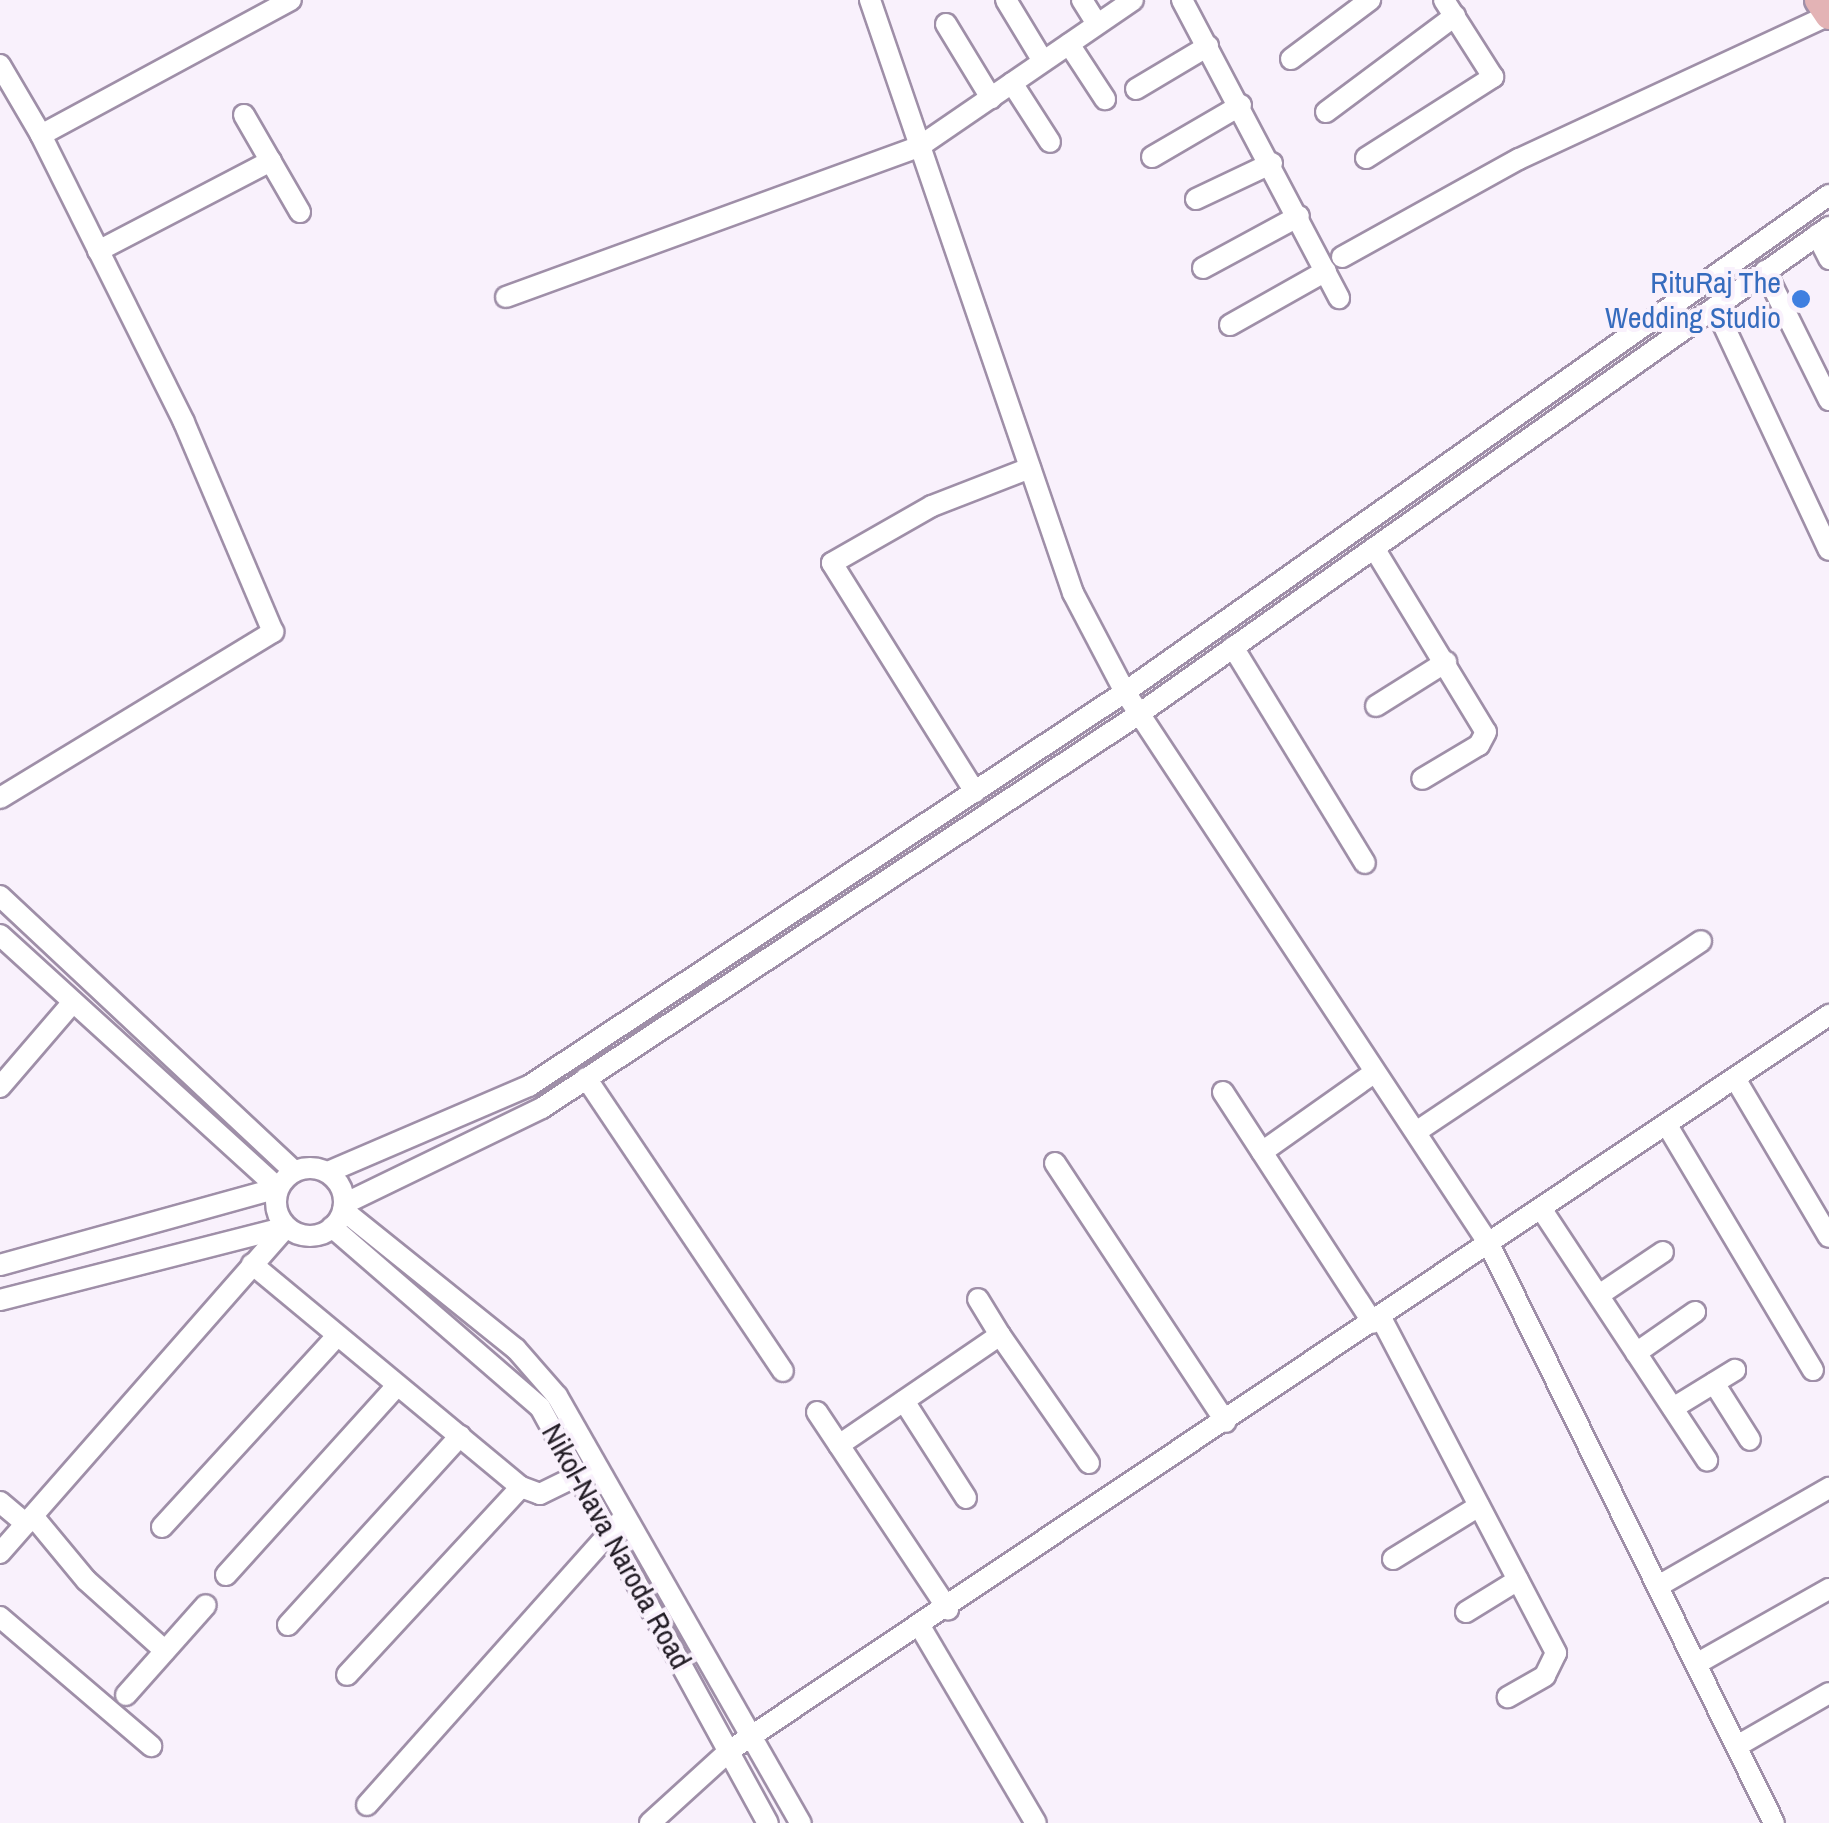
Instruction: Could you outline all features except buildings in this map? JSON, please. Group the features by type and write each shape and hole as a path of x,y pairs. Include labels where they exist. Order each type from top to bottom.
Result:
{"main road":[{"path":"1819,0 1829,15"}],"street":[{"path":"41,135 291,0"},
{"path":"870,0 1073,593 1139,714 1489,1244 1774,1823"},
{"path":"1006,0 1044,61"},
{"path":"1082,0 1098,24"},
{"path":"506,297 920,146 1133,0"},
{"path":"1182,0 1299,216 1334,264 1339,298"},
{"path":"1292,58 1370,0"},
{"path":"1326,112 1450,8 1493,77 1366,158"},
{"path":"1230,324 1520,159 1829,15"},
{"path":"946,24 991,98"},
{"path":"1069,44 1105,100"},
{"path":"1136,89 1208,46"},
{"path":"0,65 41,135 98,250 273,632 0,798"},
{"path":"1012,83 1050,142"},
{"path":"1152,157 1241,105"},
{"path":"244,114 300,212"},
{"path":"98,250 271,162"},
{"path":"1196,199 1272,163"},
{"path":"0,896 294,1171 328,1172 529,1086 1125,692 1829,195"},
{"path":"1203,268 1299,216"},
{"path":"0,1300 286,1226 307,1236 586,1078 1139,714 1823,231 1829,258"},
{"path":"1766,271 1829,400"},
{"path":"1715,307 1829,550"},
{"path":"974,792 832,563 932,506 1030,468"},
{"path":"1374,548 1486,732 1480,745 1422,778"},
{"path":"1233,648 1365,863"},
{"path":"1376,706 1446,662"},
{"path":"0,935 278,1188 286,1226"},
{"path":"1416,1132 1701,941"},
{"path":"0,1086 73,1002"},
{"path":"650,1823 729,1751 948,1610 1489,1244 1668,1128 1829,1015"},
{"path":"1262,1152 1375,1072"},
{"path":"586,1078 783,1370"},
{"path":"1736,1080 1829,1237"},
{"path":"1222,1092 1377,1320 1556,1654 1545,1676 1508,1697"},
{"path":"1668,1128 1813,1370"},
{"path":"1055,1163 1226,1422"},
{"path":"0,1266 278,1188 294,1171"},
{"path":"328,1172 340,1214 516,1349 558,1396 628,1512 801,1823"},
{"path":"1542,1210 1707,1460"},
{"name":"Nikol-Nava Naroda Road","path":"340,1214 540,1406 581,1474 768,1823"},
{"path":"0,1553 286,1226"},
{"path":"1598,1295 1663,1252"},
{"path":"252,1264 335,1338 521,1487 540,1494 581,1474"},
{"path":"978,1299 1089,1463"},
{"path":"1636,1353 1695,1312"},
{"path":"838,1445 1000,1335"},
{"path":"162,1528 335,1338"},
{"path":"1673,1408 1735,1370"},
{"path":"1714,1383 1750,1440"},
{"path":"226,1574 396,1387"},
{"path":"904,1401 966,1498"},
{"path":"817,1412 948,1610"},
{"path":"288,1625 460,1436"},
{"path":"347,1675 521,1487"},
{"path":"1660,1585 1829,1488"},
{"path":"0,1502 29,1520 86,1580 165,1651"},
{"path":"1392,1558 1480,1506"},
{"path":"367,1805 628,1512"},
{"path":"1466,1612 1518,1580"},
{"path":"1698,1663 1829,1589"},
{"path":"126,1695 206,1606"},
{"path":"0,1617 151,1746"},
{"path":"921,1628 1036,1823"},
{"path":"1737,1746 1829,1693"}],"place":[{"name":"RituRaj The Wedding Studio","path":"1801,299"}]}
